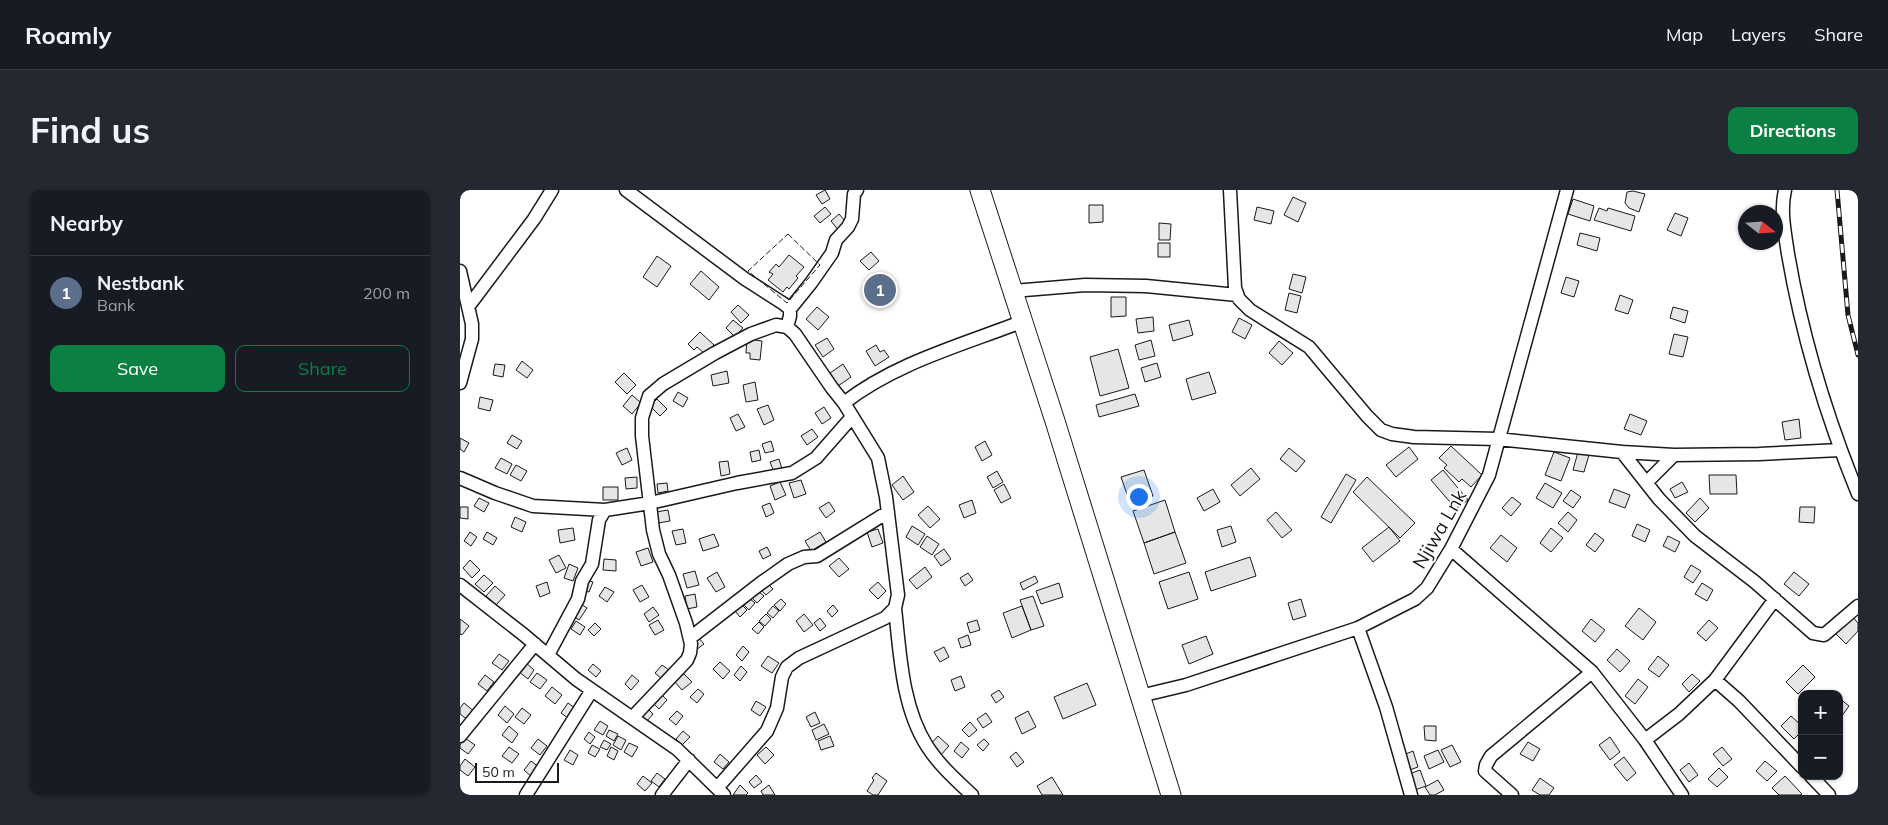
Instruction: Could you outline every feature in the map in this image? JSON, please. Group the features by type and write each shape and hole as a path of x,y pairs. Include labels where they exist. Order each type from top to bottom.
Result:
{"highway":[{"path":"980,190 1021,322 1055,421 1171,795"}],"street":[{"path":"468,307 534,220 552,190"},
{"path":"626,190 744,279 790,310"},
{"path":"787,327 790,310 832,253 836,240 848,227 852,219 854,194 857,190"},
{"path":"1230,190 1233,276 1237,295 1243,305 1309,347 1381,430 1392,434 1414,437 1498,438 1622,452 1674,455 1759,454 1840,450"},
{"name":"Njiwa Lnk","path":"1140,696 1186,684 1358,628 1415,599 1427,588 1451,549 1484,487 1567,190"},
{"path":"1785,190 1782,201 1783,223 1793,286 1814,365 1840,450 1858,494"},
{"path":"460,271 472,324 472,339 460,383"},
{"path":"1012,291 1085,285 1146,286 1237,295"},
{"path":"844,403 868,386 905,366 1021,322"},
{"path":"632,718 687,660 690,653 690,638 686,623 659,554 653,530 643,444 642,418 649,396 663,384 751,334 776,325 787,327 795,334 826,381 844,403 878,458 888,512 898,595 895,608 908,697 917,726 927,746 941,765 972,795"},
{"path":"460,478 533,506 605,510 650,503 792,474 816,458 852,418"},
{"path":"1622,452 1659,499 1695,536 1775,599 1812,633 1824,635 1858,606"},
{"path":"1647,482 1674,455"},
{"path":"548,655 578,599 580,586 592,564 599,520 605,510"},
{"path":"690,638 788,564 804,557 817,556 888,512"},
{"path":"1451,549 1592,672 1644,740 1682,795"},
{"path":"460,585 576,679 677,749 721,791 767,731 777,708 782,677 787,667 799,658 885,618 895,608"},
{"path":"1644,740 1679,714 1715,680 1775,599"},
{"path":"1358,628 1386,707 1411,795"},
{"path":"460,736 535,644"},
{"path":"1512,795 1485,771 1491,756 1592,672"},
{"path":"1715,680 1739,701 1798,762"},
{"path":"526,795 592,690"},
{"path":"662,795 689,760"},
{"path":"1815,780 1829,795"}],"building":[{"path":"825,190 830,199 822,204 816,195"},
{"path":"1633,191 1645,194 1639,212 1629,208 1625,203 1627,192"},
{"path":"1293,197 1306,203 1298,222 1284,215"},
{"path":"1573,199 1594,206 1590,221 1568,214"},
{"path":"1089,205 1103,205 1103,222 1089,223"},
{"path":"825,207 831,214 820,223 814,216"},
{"path":"1257,207 1274,211 1271,224 1254,220"},
{"path":"1599,208 1607,211 1608,208 1635,216 1631,231 1594,220"},
{"path":"1675,213 1688,218 1681,236 1667,230"},
{"path":"839,214 847,223 839,231 831,221"},
{"path":"1159,223 1171,224 1170,240 1159,240"},
{"path":"1580,233 1600,238 1597,251 1577,245"},
{"path":"1158,243 1170,243 1170,257 1158,257"},
{"path":"871,252 879,261 869,270 860,261"},
{"path":"789,255 804,267 796,276 798,278 789,289 787,287 783,292 768,280 773,274 769,272 776,264 779,267"},
{"path":"657,256 671,266 657,287 643,277"},
{"path":"701,271 719,287 709,300 690,284"},
{"path":"1293,274 1306,277 1302,293 1289,289"},
{"path":"1566,277 1579,281 1574,297 1561,293"},
{"path":"1289,293 1301,296 1297,313 1285,310"},
{"path":"1620,295 1633,300 1628,314 1615,310"},
{"path":"1111,297 1126,297 1126,316 1111,317"},
{"path":"738,305 749,315 741,323 731,312"},
{"path":"817,307 829,317 818,330 806,319"},
{"path":"1673,307 1688,311 1685,323 1670,318"},
{"path":"1153,317 1154,331 1138,333 1136,319"},
{"path":"1239,318 1252,325 1245,339 1232,332"},
{"path":"733,320 743,328 735,337 726,328"},
{"path":"1189,320 1193,335 1173,341 1169,325"},
{"path":"700,332 714,345 705,354 697,347 694,350 688,344"},
{"path":"1674,334 1688,337 1683,357 1669,354"},
{"path":"827,338 834,349 823,357 815,345"},
{"path":"747,339 762,341 760,360 750,359 750,353 746,353"},
{"path":"1151,340 1155,356 1139,360 1135,345"},
{"path":"1279,341 1293,353 1282,365 1269,353"},
{"path":"876,345 880,352 884,350 889,357 875,366 866,351"},
{"path":"1118,349 1129,388 1100,396 1090,357"},
{"path":"522,361 533,370 527,378 516,370"},
{"path":"1157,363 1161,377 1145,382 1141,368"},
{"path":"495,364 505,365 503,377 493,375"},
{"path":"843,364 851,377 838,386 830,373"},
{"path":"727,371 729,383 713,386 711,375"},
{"path":"1209,372 1216,393 1192,400 1186,379"},
{"path":"624,373 636,385 627,394 615,382"},
{"path":"755,382 758,400 746,402 743,385"},
{"path":"678,392 688,398 683,407 673,401"},
{"path":"1135,394 1139,406 1099,417 1096,405"},
{"path":"632,395 641,403 632,414 623,406"},
{"path":"480,397 493,400 490,411 478,408"},
{"path":"657,399 667,409 660,416 650,406"},
{"path":"768,405 774,420 764,425 757,409"},
{"path":"824,407 831,418 822,424 815,413"},
{"path":"738,414 745,427 736,431 730,418"},
{"path":"1630,414 1647,421 1641,435 1624,429"},
{"path":"1799,419 1801,438 1785,440 1782,422"},
{"path":"812,429 818,437 807,445 801,436"},
{"path":"512,435 522,441 517,449 507,443"},
{"path":"460,438 469,443 464,452 460,449"},
{"path":"771,441 774,451 765,453 762,444"},
{"path":"985,441 992,455 982,461 975,447"},
{"path":"1451,446 1482,475 1471,487 1462,479 1459,482 1444,468 1447,465 1439,458"},
{"path":"1409,447 1418,459 1396,477 1386,465"},
{"path":"627,448 632,460 622,465 616,453"},
{"path":"1289,448 1305,461 1296,472 1280,459"},
{"path":"759,450 761,460 752,462 750,452"},
{"path":"1554,452 1570,458 1561,481 1545,475"},
{"path":"1578,452 1589,455 1584,472 1573,470"},
{"path":"501,458 512,464 507,474 495,468"},
{"path":"779,459 782,469 774,472 770,462"},
{"path":"728,461 730,474 721,476 719,462"},
{"path":"516,465 527,471 521,481 510,475"},
{"path":"1251,468 1260,479 1240,496 1231,485"},
{"path":"1144,470 1153,496 1130,503 1121,477"},
{"path":"1443,470 1468,500 1456,509 1431,480"},
{"path":"997,471 1003,482 993,488 987,477"},
{"path":"1346,474 1356,480 1331,523 1321,517"},
{"path":"1709,475 1736,475 1737,494 1710,494"},
{"path":"903,476 914,492 903,500 892,485"},
{"path":"637,477 637,488 626,489 625,478"},
{"path":"1367,477 1415,523 1400,538 1353,492"},
{"path":"801,480 806,494 794,498 789,483"},
{"path":"780,482 786,495 775,500 770,486"},
{"path":"1682,482 1688,492 1675,498 1670,489"},
{"path":"667,483 668,491 658,493 657,484"},
{"path":"1545,483 1562,493 1553,508 1536,498"},
{"path":"1004,484 1011,498 1001,503 994,490"},
{"path":"603,487 618,487 618,500 603,500"},
{"path":"1213,489 1220,502 1204,511 1197,498"},
{"path":"1614,489 1630,495 1625,508 1609,502"},
{"path":"1571,490 1581,497 1573,508 1563,501"},
{"path":"1512,497 1521,504 1511,516 1502,508"},
{"path":"479,498 489,503 484,512 474,506"},
{"path":"1700,498 1709,508 1695,522 1686,513"},
{"path":"972,500 976,513 964,518 959,505"},
{"path":"1165,500 1175,532 1144,543 1133,511"},
{"path":"829,502 835,511 826,518 819,508"},
{"path":"770,503 774,513 766,517 762,506"},
{"path":"928,506 940,519 930,528 918,515"},
{"path":"460,507 468,507 468,519 460,518"},
{"path":"1800,507 1815,507 1814,523 1799,522"},
{"path":"668,510 670,521 658,523 656,512"},
{"path":"1276,512 1292,530 1282,538 1267,520"},
{"path":"1568,512 1577,520 1568,532 1558,523"},
{"path":"515,517 526,522 522,532 511,527"},
{"path":"1637,524 1650,530 1645,542 1632,536"},
{"path":"912,526 925,534 918,545 906,537"},
{"path":"1231,526 1236,542 1222,547 1217,530"},
{"path":"1389,527 1400,541 1373,562 1362,548"},
{"path":"573,528 575,540 560,543 558,530"},
{"path":"1551,528 1563,538 1551,552 1540,543"},
{"path":"683,529 686,543 676,545 672,531"},
{"path":"878,529 883,543 872,547 867,532"},
{"path":"470,532 477,537 471,546 464,541"},
{"path":"487,532 497,538 493,545 483,539"},
{"path":"820,532 826,542 811,551 805,541"},
{"path":"1175,532 1186,563 1154,574 1144,543"},
{"path":"1595,533 1604,540 1595,552 1586,545"},
{"path":"714,534 719,546 703,551 699,539"},
{"path":"1501,535 1517,548 1507,562 1490,548"},
{"path":"927,536 939,544 932,555 920,547"},
{"path":"1668,536 1680,542 1675,552 1663,546"},
{"path":"767,547 771,555 763,559 759,551"},
{"path":"648,548 653,562 641,566 636,552"},
{"path":"944,549 951,559 941,566 934,556"},
{"path":"559,555 566,568 556,573 549,560"},
{"path":"1250,557 1256,576 1211,591 1205,572"},
{"path":"839,558 849,569 839,577 829,566"},
{"path":"604,559 616,560 616,571 603,570"},
{"path":"470,560 480,570 472,578 463,568"},
{"path":"569,564 578,568 573,581 564,578"},
{"path":"1691,565 1701,571 1693,583 1684,577"},
{"path":"925,567 932,577 917,589 909,580"},
{"path":"695,571 699,585 687,588 683,574"},
{"path":"717,572 725,587 716,592 707,578"},
{"path":"1189,572 1198,599 1168,609 1159,582"},
{"path":"1794,572 1809,584 1799,596 1784,584"},
{"path":"968,573 973,580 965,586 960,578"},
{"path":"484,575 493,583 484,592 475,584"},
{"path":"1035,576 1038,582 1023,590 1020,583"},
{"path":"583,579 593,582 589,592 580,590"},
{"path":"547,582 550,593 540,597 536,586"},
{"path":"878,582 886,591 878,599 869,590"},
{"path":"767,583 773,589 766,595 761,590"},
{"path":"1059,583 1063,597 1041,604 1036,591"},
{"path":"1702,583 1713,590 1707,601 1695,594"},
{"path":"642,585 649,597 640,602 633,590"},
{"path":"495,586 505,595 496,605 486,596"},
{"path":"605,587 614,592 607,602 599,596"},
{"path":"758,591 764,596 757,603 752,598"},
{"path":"695,594 697,607 687,609 685,596"},
{"path":"1033,596 1044,626 1031,630 1020,600"},
{"path":"749,598 755,603 749,610 743,604"},
{"path":"781,599 786,604 780,611 774,605"},
{"path":"1301,599 1306,616 1293,620 1288,603"},
{"path":"578,602 587,608 579,620 570,614"},
{"path":"741,604 747,610 740,617 735,611"},
{"path":"833,605 838,611 832,617 827,611"},
{"path":"773,606 779,611 773,618 767,613"},
{"path":"1022,606 1031,630 1012,638 1003,613"},
{"path":"653,607 659,615 649,622 644,614"},
{"path":"1639,608 1656,622 1643,640 1625,626"},
{"path":"766,614 771,619 765,626 759,621"},
{"path":"804,614 813,625 804,632 796,621"},
{"path":"1851,615 1858,623 1858,631 1846,644 1834,632"},
{"path":"820,618 826,626 820,631 814,623"},
{"path":"460,619 469,626 462,635 460,634"},
{"path":"1591,619 1605,630 1595,642 1582,631"},
{"path":"658,620 664,630 655,635 649,625"},
{"path":"977,620 980,630 970,633 967,623"},
{"path":"1709,620 1718,628 1706,641 1697,633"},
{"path":"576,621 585,627 580,635 571,629"},
{"path":"759,622 764,627 758,634 752,629"},
{"path":"595,623 601,629 594,636 588,630"},
{"path":"968,635 971,645 961,648 958,639"},
{"path":"1206,636 1213,654 1189,664 1182,645"},
{"path":"698,637 704,644 696,650 691,643"},
{"path":"743,646 749,652 742,661 736,655"},
{"path":"944,647 949,657 940,662 934,652"},
{"path":"1617,649 1630,661 1620,672 1607,660"},
{"path":"499,654 509,661 502,670 492,663"},
{"path":"768,656 779,663 772,673 761,666"},
{"path":"1658,656 1669,665 1659,677 1648,669"},
{"path":"525,662 534,670 528,679 518,671"},
{"path":"720,662 730,671 723,679 713,669"},
{"path":"593,664 601,671 596,677 588,670"},
{"path":"662,665 669,670 662,679 655,673"},
{"path":"1803,665 1815,677 1802,690 1798,690 1798,694 1786,682"},
{"path":"741,666 747,672 740,681 734,675"},
{"path":"537,673 547,680 540,689 530,682"},
{"path":"683,673 692,682 682,690 674,681"},
{"path":"1692,674 1700,681 1689,692 1682,684"},
{"path":"485,675 494,682 487,691 478,684"},
{"path":"632,675 639,681 631,690 625,684"},
{"path":"961,676 965,687 955,691 951,680"},
{"path":"1638,679 1648,687 1635,704 1625,696"},
{"path":"1087,683 1096,705 1063,719 1054,697"},
{"path":"552,687 562,695 555,704 545,696"},
{"path":"698,689 704,694 697,703 690,697"},
{"path":"999,690 1004,697 996,703 991,695"},
{"path":"661,694 667,700 659,709 653,703"},
{"path":"756,701 766,707 760,716 751,710"},
{"path":"1843,701 1849,706 1843,714"},
{"path":"464,703 476,713 469,721 460,714 460,708"},
{"path":"568,703 575,708 568,718 561,713"},
{"path":"505,706 514,714 507,723 498,715"},
{"path":"522,708 531,715 524,724 515,717"},
{"path":"647,708 653,714 646,722 640,717"},
{"path":"677,711 683,716 676,725 669,719"},
{"path":"1028,711 1036,727 1022,734 1015,718"},
{"path":"815,712 820,723 811,727 806,717"},
{"path":"986,713 992,722 983,728 977,719"},
{"path":"1791,716 1798,722 1798,735 1794,739 1781,726"},
{"path":"600,721 608,726 603,735 594,730"},
{"path":"970,722 977,730 969,737 962,730"},
{"path":"824,724 829,734 816,740 812,730"},
{"path":"509,726 518,734 512,743 502,735"},
{"path":"1424,726 1436,726 1436,741 1425,740"},
{"path":"609,730 618,734 614,741 606,736"},
{"path":"683,731 690,737 682,745 676,739"},
{"path":"589,732 595,737 590,744 584,739"},
{"path":"618,736 626,740 621,750 613,745"},
{"path":"830,736 834,746 821,750 818,741"},
{"path":"938,736 949,746 940,756 929,746"},
{"path":"1610,737 1620,752 1610,760 1599,745"},
{"path":"465,738 475,745 468,754 460,748"},
{"path":"538,739 547,746 540,755 531,748"},
{"path":"984,739 989,744 983,751 977,745"},
{"path":"604,740 611,744 607,750 600,747"},
{"path":"961,742 969,749 962,758 954,751"},
{"path":"1528,742 1540,749 1533,761 1520,754"},
{"path":"629,743 638,747 632,757 624,752"},
{"path":"592,745 600,749 595,757 588,753"},
{"path":"1452,745 1461,762 1450,767 1441,750"},
{"path":"509,747 519,754 512,763 502,756"},
{"path":"611,747 618,751 614,760 607,756"},
{"path":"766,747 774,755 765,764 757,755"},
{"path":"1722,747 1732,759 1723,766 1713,754"},
{"path":"570,750 578,755 573,765 564,760"},
{"path":"1438,750 1444,762 1429,769 1424,756"},
{"path":"1413,751 1418,767 1407,771 1401,756"},
{"path":"1016,752 1024,762 1017,767 1010,757"},
{"path":"720,754 729,762 723,769 714,762"},
{"path":"1624,757 1636,773 1627,781 1614,765"},
{"path":"465,759 475,767 468,776 460,770 460,766"},
{"path":"531,761 540,768 533,778 524,770"},
{"path":"1765,761 1777,771 1767,781 1756,771"},
{"path":"1689,763 1698,775 1689,782 1680,770"},
{"path":"1719,768 1728,777 1717,787 1708,779"},
{"path":"1420,770 1426,786 1415,790 1409,774"},
{"path":"657,773 665,779 659,787 651,781"},
{"path":"876,773 887,781 878,795 873,795 867,791"},
{"path":"756,775 762,782 754,788 749,782"},
{"path":"643,776 652,783 645,791 637,784"},
{"path":"1785,776 1802,794 1779,795 1772,788"},
{"path":"1052,777 1063,795 1042,795 1037,786"},
{"path":"1540,778 1554,788 1549,795 1540,795 1532,790"},
{"path":"1438,780 1444,790 1435,795 1430,795 1425,787"},
{"path":"740,785 748,793 746,795 733,795"},
{"path":"769,785 775,795 763,795 761,791"}],"railway":[{"path":"1837,190 1848,315 1858,355"}],"fence":[{"path":"788,234 820,265 787,303 748,271 788,234"}],"place":[{"name":"Nestbank","path":"880,290"}]}
